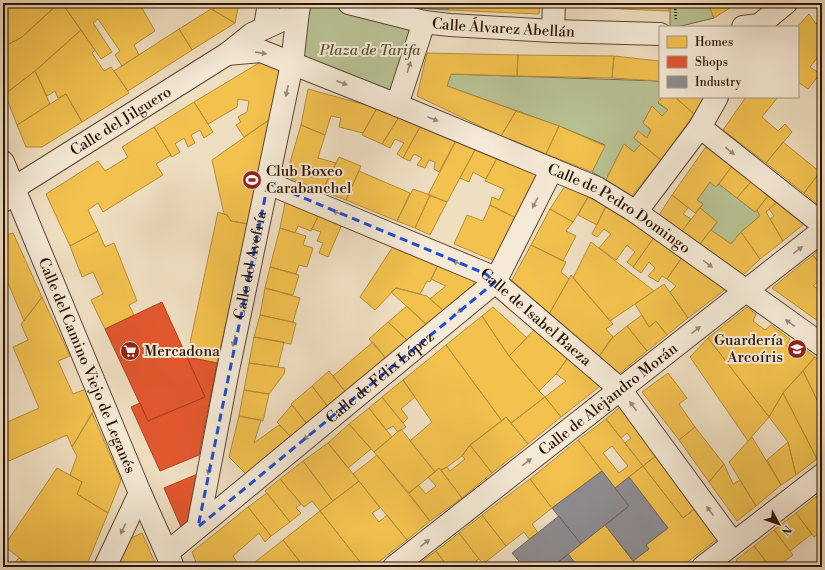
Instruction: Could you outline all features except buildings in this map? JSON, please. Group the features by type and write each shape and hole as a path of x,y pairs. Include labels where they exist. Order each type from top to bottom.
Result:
{"street":[{"path":"265,27 269,3"},
{"name":"Calle Álvarez Abellán","path":"349,3 424,22 553,31 659,28"},
{"path":"553,31 554,3"},
{"path":"754,26 786,3"},
{"name":"Calle del Jilguero","path":"9,195 227,54 252,34 282,20 299,7"},
{"name":"Calle del Avefría","path":"198,528 228,370 292,64 299,7"},
{"path":"292,64 397,104 424,22"},
{"name":"Calle del Jilguero","path":"227,54 261,51 292,64"},
{"path":"636,212 700,127 716,98"},
{"name":"Calle de Pedro Domingo","path":"397,104 596,188 636,212 822,345"},
{"path":"700,127 822,224"},
{"name":"Calle del Camino Viejo de Leganés","path":"3,162 9,195 170,560"},
{"name":"Calle de Félix López","path":"170,560 198,528 495,282 552,169"},
{"name":"Calle de Isabel Baeza","path":"268,183 486,274 620,389 733,543"},
{"name":"Calle de Alejandro Morán","path":"394,567 822,231"},
{"path":"712,564 733,543 822,475"},
{"path":"105,567 140,493"}],"path":[{"path":"669,26 675,3"}],"highlighted area":[{"path":"268,183 486,274 495,282 198,527"}],"green space":[{"name":"Plaza de Tarifa","path":"317,3 326,3 415,24 396,98 297,60 304,13"},
{"path":"413,3 449,3 448,10 413,8"},
{"path":"670,3 708,3 714,18 681,26 670,26"},
{"path":"451,74 659,81 659,98 662,98 658,103 668,110 662,116 652,106 643,123 651,130 647,138 638,132 634,138 641,144 634,152 624,144 606,180 592,172 605,145 559,126 447,86"},
{"path":"710,182 716,187 719,184 755,212 757,210 760,216 741,232 731,244 711,230 717,222 700,208 703,204 697,200"}],"place":[{"name":"Club Boxeo Carabanchel","path":"252,180"},
{"name":"Guardería Arcoíris","path":"797,349"},
{"name":"Mercadona","path":"130,351"}]}
